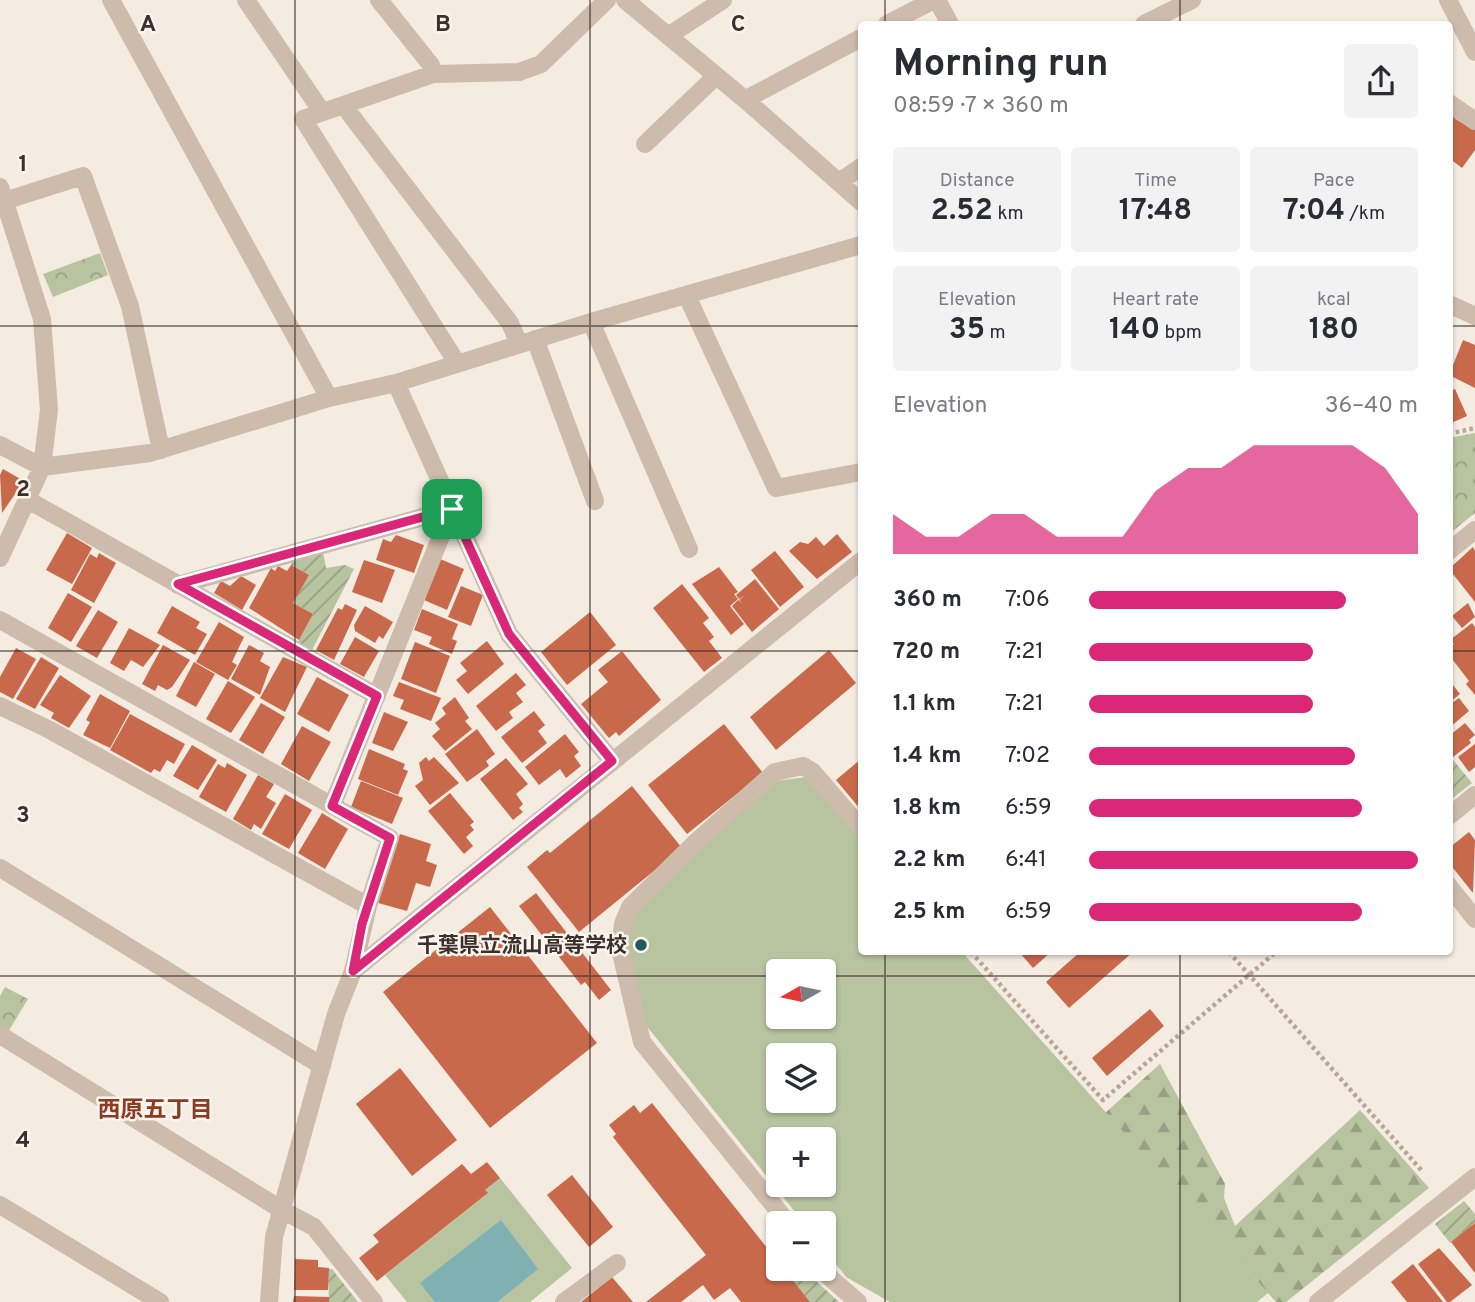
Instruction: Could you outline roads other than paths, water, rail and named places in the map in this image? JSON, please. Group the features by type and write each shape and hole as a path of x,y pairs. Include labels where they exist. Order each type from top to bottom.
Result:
{"street":[{"path":"111,0 329,398"},
{"path":"246,0 322,112"},
{"path":"379,0 431,65 433,74"},
{"path":"457,363 303,119 433,74 519,72 541,64 607,0"},
{"path":"625,0 748,102 858,199"},
{"path":"668,36 723,0"},
{"path":"893,21 935,0 948,21"},
{"path":"1150,21 1192,0"},
{"path":"1448,0 1475,52"},
{"path":"748,102 752,96 858,40"},
{"path":"645,144 716,76"},
{"path":"347,104 350,114 527,342 595,501"},
{"path":"1453,106 1475,121"},
{"path":"839,182 858,169"},
{"path":"0,558 42,467 50,410 42,319 2,194 83,176 130,306 161,450"},
{"path":"0,445 42,467 161,450 329,398 396,383 592,322 858,246"},
{"path":"687,296 776,488 858,473"},
{"path":"1453,306 1475,316"},
{"path":"592,322 689,549"},
{"path":"396,383 509,634 612,761"},
{"path":"28,500 377,696"},
{"path":"178,584 452,509"},
{"path":"332,806 452,509"},
{"path":"1453,548 1475,530"},
{"path":"353,971 858,563"},
{"path":"0,620 390,838 368,906 353,971 336,1014 274,1237 269,1302"},
{"path":"0,706 48,729 368,906"},
{"path":"778,1211 642,1042 620,948 623,924 630,907 696,842 775,772 803,766 813,772 858,824"},
{"path":"1453,813 1475,795"},
{"path":"0,868 322,1066"},
{"path":"1453,891 1475,919"},
{"path":"0,1035 282,1210 314,1227 374,1302"},
{"path":"1318,1302 1475,1177"},
{"path":"0,1205 160,1302"},
{"path":"564,1302 617,1263"},
{"path":"834,1281 856,1301"}],"water":[{"path":"501,1220 538,1269 497,1302 435,1302 420,1283"}],"place":[{"name":"千葉県立流山高等学校","path":"641,945"}],"district":[{"name":"西原五丁目","path":"155,1109"}]}
